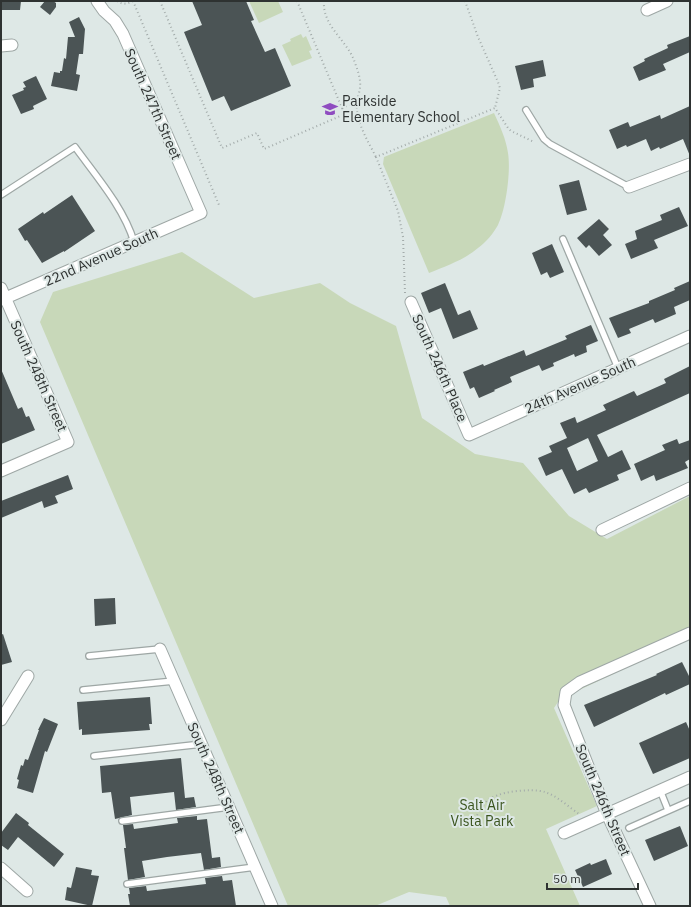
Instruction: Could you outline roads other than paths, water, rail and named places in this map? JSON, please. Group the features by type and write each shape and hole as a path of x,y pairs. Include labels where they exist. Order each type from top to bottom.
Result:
{"street":[{"name":"South 247th Street","path":"97,1 104,11 115,21 123,34 201,213"},
{"path":"647,10 667,1"},
{"path":"629,187 690,164"},
{"name":"22nd Avenue South","path":"2,296 201,213"},
{"name":"South 248th Street","path":"1,471 68,442 2,296"},
{"name":"South 246th Place","path":"408,301 469,435"},
{"name":"24th Avenue South","path":"469,435 690,336"},
{"path":"602,530 690,488"},
{"name":"South 246th Street","path":"650,906 607,814 564,705 566,692 580,682 690,633"},
{"name":"South 248th Street","path":"160,649 272,906"},
{"path":"1,720 28,676"},
{"path":"564,833 690,777"},
{"path":"1,868 27,891"}],"lane":[{"path":"526,110 544,139 550,144 629,187"},
{"path":"1,195 75,147 110,196 130,230 134,242"},
{"path":"563,239 618,368"},
{"path":"89,656 160,649"},
{"path":"83,690 174,681"},
{"path":"94,756 202,744"},
{"path":"660,790 668,810"},
{"path":"629,828 690,801"},
{"path":"122,822 229,807"},
{"path":"127,884 256,867"}],"place":[{"name":"Parkside Elementary School","path":"330,109"}],"park label":[{"name":"Salt Air Vista Park","path":"482,814"}]}
